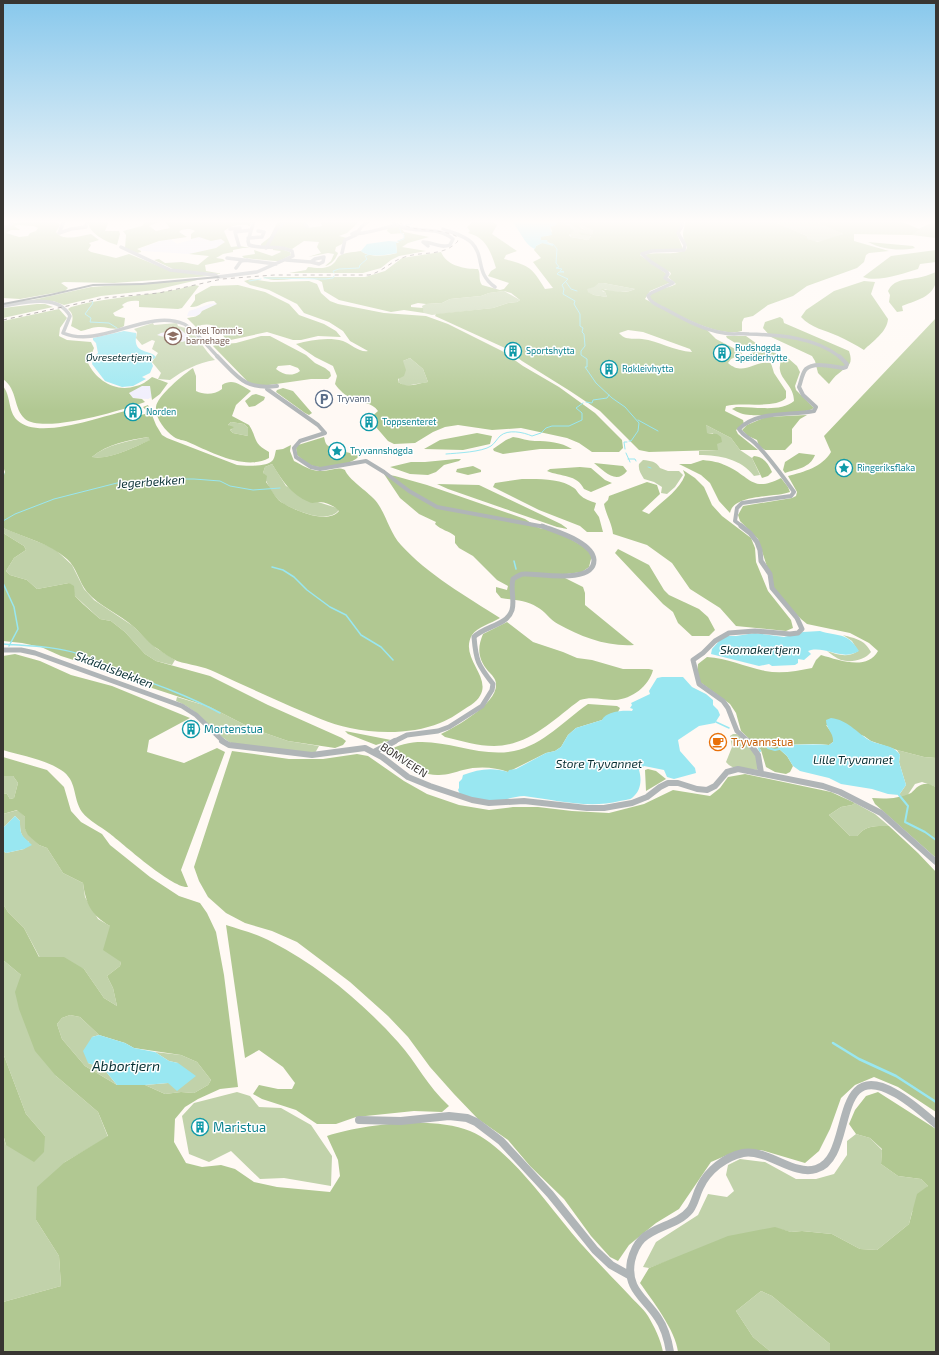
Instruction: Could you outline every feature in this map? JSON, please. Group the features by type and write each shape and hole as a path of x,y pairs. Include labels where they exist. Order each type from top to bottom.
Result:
{"main road":[{"path":"3,305 93,285 131,284"}],"street":[{"path":"489,284 495,287"},
{"path":"670,284 650,293 648,296 650,301 672,313 716,331 732,334 781,337 821,346 833,352 847,364 846,367 843,368 815,365 805,370 800,388 804,396 815,406 816,409 814,411 802,414 762,416 739,429 742,434 754,442 782,474 794,492 791,496 742,503 737,508 735,521 750,533 757,542 760,550 761,561 770,574 772,588 797,618 802,626 802,629 798,633 790,634 755,631 729,633 715,641 703,653 693,660 692,664 695,680 698,684 722,700 732,714 736,730 754,748 760,761 761,773 823,786 840,792 878,811 936,862"},
{"path":"3,305 42,302 57,304 67,311 70,316 70,320 63,330 63,333 72,337 94,336 152,322 181,322 186,324 242,381 254,386 267,388 277,386"},
{"path":"267,388 318,425 325,433 300,441 294,449 296,457 312,468 324,469 366,461 434,506 513,522 542,526 572,538 588,547 593,554 594,562 591,568 580,574 556,577 525,574 517,576 513,579 512,606 510,614 500,623 479,631 474,637 475,651 479,666 493,684 492,690 482,706 444,730 407,735 374,752"},
{"name":"BOMVEIEN","path":"3,650 21,650 35,654 176,703 196,715 221,742 232,746 307,755 323,755 359,748 367,749 374,752 401,772 421,784 466,799 490,804 522,801 553,803 581,808 608,808 643,799 661,786 668,783 684,785 700,790 709,790 723,775 730,770 741,769 761,773"},
{"path":"629,1275 634,1253 641,1240 650,1233 687,1213 693,1205 706,1177 713,1169 728,1160 743,1153 753,1152 799,1168 815,1169 827,1163 835,1150 849,1099 855,1092 862,1088 877,1086 888,1089 936,1124"},
{"path":"359,1120 393,1121 438,1116 466,1118 474,1121 498,1139 550,1192 579,1231 597,1252 607,1261 629,1275 635,1289 665,1331 670,1352"}],"shaded area":[{"path":"218,303 209,316 187,316 189,311"},
{"name":"Onkel Tomm's barnehage","path":"180,329 192,339 182,342 156,335 161,333"},
{"path":"142,386 150,386 152,397 148,399 133,398 129,392"}],"green space":[{"path":"3,284 63,284 68,288 65,291 20,299 3,298"},
{"path":"129,284 180,284 155,290 101,296 64,305 53,301 28,301 91,287"},
{"path":"249,284 317,284 321,293 330,301 338,304 384,313 426,316 448,324 502,351 523,366 559,387 595,413 622,440 623,448 619,452 592,452 579,443 567,438 521,428 492,430 458,425 445,427 433,432 415,443 394,444 388,441 369,419 378,411 376,408 370,404 352,399 345,395 335,384 337,376 333,366 315,357 296,344 314,340 331,339 343,341 359,350 368,351 350,341 343,331 329,322 304,313 297,304 269,290","holes":["410,358 423,369 428,382 409,385 398,382 398,379 404,376 406,370 403,361"]},
{"path":"322,284 482,284 500,290 504,289 508,284 542,284 545,289 553,288 550,284 597,284 587,289 588,292 594,295 607,297 605,292 601,289 627,292 635,289 610,284 666,284 650,291 645,299 706,329 716,339 741,352 742,354 731,359 728,363 734,367 744,368 759,364 771,363 774,373 786,391 786,398 775,403 726,406 725,411 743,420 744,424 736,430 738,434 758,450 740,450 731,438 706,425 707,433 717,434 721,437 722,442 717,444 718,450 649,452 639,450 600,411 522,361 505,348 435,316 436,314 493,308 520,300 511,293 504,291 489,293 481,296 450,299 442,303 418,303 411,305 411,307 423,308 424,313 404,310 391,312 339,300 324,291","holes":["628,330 643,332 690,349 692,352 679,350 648,340 630,339 619,333"]},
{"path":"596,284 610,284 635,289 620,292 605,289 602,291 605,292 607,297 594,295 587,292 587,288"},
{"path":"676,284 812,284 793,296 768,305 753,316 744,318 742,322 742,331 732,332 708,328 683,318 651,301 649,297 651,294 657,290"},
{"path":"854,284 874,284 871,294 888,319 882,332 864,350 814,326 801,317 806,310 834,291"},
{"path":"893,284 935,284 932,291 927,295 902,306 903,311 897,312 889,302 890,295 888,291"},
{"path":"195,285 199,286 182,308 139,307 139,301 130,301 122,305 124,307 113,313 115,316 125,318 124,326 121,328 114,329 96,327 81,331 71,326 72,317 68,309 71,307 102,300 164,292"},
{"path":"238,285 265,292 289,304 299,315 324,324 336,331 341,337 318,336 301,340 293,340 267,332 226,341 218,328 210,325 201,325 196,327 187,318 198,316 202,311 217,304 214,301 210,301 190,307 195,300 195,295 211,286"},
{"path":"504,291 520,300 493,308 432,315 424,313 422,306 426,304 442,303 450,299 481,296 489,293"},
{"path":"45,304 53,307 3,318 3,308"},
{"path":"59,309 67,318 60,328 59,336 67,340 91,342 94,348 88,363 101,380 121,388 129,388 140,385 152,377 168,383 160,394 152,400 150,386 142,386 129,393 133,398 142,399 145,402 120,410 84,419 49,424 35,423 25,419 21,415 11,388 3,379 3,321"},
{"path":"780,317 783,319 784,323 849,351 851,360 849,365 829,384 818,373 812,356 771,337 763,328 765,322"},
{"path":"936,318 936,758 924,757 897,750 871,741 864,736 826,725 834,736 833,742 829,745 781,745 778,748 787,756 793,766 790,772 786,774 775,772 766,767 761,750 741,731 736,713 730,704 700,682 697,673 698,664 707,657 722,659 765,671 789,672 812,668 816,660 821,655 844,661 860,662 867,661 878,651 869,643 850,633 807,624 801,619 780,597 774,588 758,539 740,521 738,515 743,506 792,498 796,496 797,492 788,476 800,473 823,462 831,452 824,436"},
{"path":"153,323 154,325 177,323 178,326 186,328 191,332 215,360 191,367 170,380 158,379 161,373 152,362 158,353 152,349 155,341 152,340 142,345 136,338 137,332 134,329","holes":["180,329 192,339 182,342 157,335"]},
{"path":"261,336 270,336 306,355 315,363 330,372 331,376 328,379 311,379 262,386 249,383 213,346 236,343","holes":["290,365 298,368 300,371 291,375 282,373 276,369 278,366"]},
{"path":"726,336 746,336 760,346 789,359 797,366 800,372 795,386 796,390 814,408 802,412 764,415 745,414 732,409 736,407 774,408 788,405 794,401 792,391 781,374 780,360 761,356 742,363 739,362 756,349 737,344"},
{"path":"410,358 423,369 428,382 405,386 398,382 403,361"},
{"path":"193,368 196,376 196,391 199,392 209,394 216,392 222,389 222,385 230,382 236,383 251,391 236,405 232,416 249,425 260,446 269,452 269,458 249,462 228,459 176,438 167,431 159,420 156,407 161,397","holes":["231,422 244,424 248,428 248,436 233,433 230,430 234,427 228,425"]},
{"path":"3,386 6,390 14,416 17,420 27,426 54,428 86,422 126,411 132,417 145,414 146,410 143,407 148,405 156,425 162,435 237,465 256,466 267,464 273,460 276,450 283,449 291,445 290,451 294,461 307,468 320,471 336,469 345,470 347,474 379,505 397,540 411,556 435,575 500,618 474,632 469,645 470,654 478,671 483,688 480,696 471,705 452,717 430,727 395,732 361,730 328,722 210,670 177,661 155,647 128,622 92,597 84,588 76,571 67,559 60,553 45,545 3,528 3,477 5,472 3,466","holes":["148,437 150,440 114,455 107,457 92,457 111,446 126,441","272,464 283,481 297,495 310,503 319,502 327,504 335,507 339,511 334,515 327,517 310,515 281,502 266,482 267,476 263,473 265,467"]},
{"path":"283,388 293,391 312,413 309,415 305,413 276,392 277,390"},
{"path":"256,394 265,397 264,400 255,406 249,407 245,401 252,395"},
{"path":"807,415 800,419 792,429 792,443 785,450 765,450 759,446 757,440 748,436 742,430 747,425 766,417"},
{"path":"231,422 244,424 248,428 248,436 233,433 230,430 232,429 228,425"},
{"path":"706,425 731,438 740,450 752,458 760,475 754,476 749,470 730,459 699,455 699,451 717,450 713,433 706,433"},
{"path":"477,433 492,436 490,444 463,450 424,449 440,440"},
{"path":"148,437 151,440 115,455 107,457 92,457 111,446"},
{"path":"324,437 327,445 358,455 358,457 343,464 330,467 318,467 309,464 297,455 296,448 298,445"},
{"path":"513,437 532,441 554,442 572,449 540,449 503,454 494,451 493,449"},
{"path":"799,453 815,455 810,463 785,473 783,470 785,462"},
{"path":"754,456 763,459 767,463 772,472 768,476 762,478 752,458"},
{"path":"461,459 459,461 444,465 436,472 428,475 410,474 390,467 411,462"},
{"path":"643,460 653,462 660,468 668,471 679,471 683,475 675,487 667,494 661,493 662,487 654,482 644,479 641,474 639,464"},
{"path":"703,460 724,465 757,484 764,484 781,478 790,492 747,499 739,502 733,507 730,513 719,501 710,483 701,475 679,464 691,464"},
{"path":"594,463 623,466 627,471 619,477 614,477 606,473"},
{"path":"272,464 286,486 318,502 339,510 334,514 327,516 310,515 281,502 270,489 263,473 265,467"},
{"path":"473,466 481,470 481,472 468,475 456,472 457,469"},
{"path":"580,467 591,468 605,480 612,483 591,492 584,489 581,484 573,478 547,471 550,469"},
{"path":"683,470 695,478 704,487 712,505 722,516 751,538 755,548 756,562 768,591 791,620 793,628 786,631 736,626 720,608 690,589 672,563 647,545 613,534 604,504 608,500 609,496 647,482 657,485 660,494 642,511 649,514 679,486 685,475"},
{"path":"384,474 427,485 525,519 539,528 556,531 586,548 592,555 589,567 582,572 559,575 583,587 585,593 585,605 634,645 605,643 585,637 555,622 543,611 533,605 501,598 496,592 496,587 507,590 508,586 497,580 473,556 459,548 455,543 455,536 437,526 435,524 436,522 419,514 400,498"},
{"path":"522,479 542,479 562,482 574,488 583,498 596,503 594,510 599,517 603,532 587,532 580,526 539,510 493,487 495,483"},
{"path":"437,484 479,485 561,524 568,529 557,527"},
{"path":"3,528 51,547 57,551 72,565 84,589 94,600 133,626 156,648 175,660 172,665 156,661 145,654 125,632 111,621 100,619 75,596 69,583 37,589 27,580 10,575 6,571 14,558 26,550 24,546 3,533"},
{"path":"3,533 24,546 26,550 14,558 6,571 10,575 27,580 37,589 69,583 74,586 75,596 83,604 100,619 111,621 125,632 145,654 156,661 210,676 346,741 343,745 335,748 288,741 253,729 210,707 152,688 121,675 61,656 41,647 3,641"},
{"path":"618,549 649,565 664,590 669,595 699,609 708,617 715,630 709,636 692,636 678,623 673,612 663,604 615,553"},
{"path":"507,622 533,642 577,658 592,660 623,669 653,670 651,676 639,691 628,697 615,700 593,698 580,700 540,730 519,741 507,745 488,746 445,737 441,734 475,714 490,699 495,691 496,684 494,677 482,662 479,649 483,634"},
{"path":"843,635 866,644 871,652 862,659 853,661 845,661 835,657 827,651 839,655 850,655 858,651 852,641"},
{"path":"15,654 40,661 71,675 112,686 190,718 149,740 147,752 184,763 217,748 225,752 181,870 188,887 181,886 171,881 88,818 79,806 70,779 61,770 40,760 3,750 3,656"},
{"path":"177,697 210,707 253,729 288,741 319,746 315,753 233,744 218,734 193,710 176,701"},
{"path":"588,704 617,706 620,708 618,712 610,714 602,720 576,728 568,735 561,747 555,751 546,753 508,772 492,768 480,768 433,775 411,768 396,760 386,752 402,745 417,742 449,745 498,753 514,751 525,748 544,738"},
{"path":"345,731 391,740 376,745 348,734"},
{"path":"737,734 755,750 759,768 757,770 732,767 726,762 732,747 730,736"},
{"path":"897,750 924,757 936,758 936,787 922,782 915,784 903,802 899,795 906,785 899,762 900,755"},
{"path":"232,751 289,759 323,759 357,754 368,756 404,781 427,794 459,805 489,810 513,807 538,807 609,813 644,804 673,790 710,796 720,788 728,777 745,774 831,792 855,803 841,807 829,815 850,836 857,836 860,832 867,828 889,826 936,872 936,1112 898,1087 874,1077 855,1085 841,1098 830,1129 819,1151 805,1163 761,1150 734,1152 711,1162 679,1209 656,1223 629,1245 618,1261 610,1257 591,1236 564,1199 530,1166 508,1140 478,1119 430,1067 408,1037 388,1016 350,982 297,942 272,931 245,923 226,913 208,897 199,881 194,867"},
{"path":"3,757 47,770 64,787 71,811 81,822 102,834 110,845 150,877 179,896 200,903 207,913 216,932 224,975 238,1087 220,1089 198,1099 185,1107 175,1119 174,1142 186,1163 202,1167 221,1165 235,1169 254,1182 277,1187 330,1192 340,1176 338,1160 327,1136 360,1128 399,1123 455,1126 470,1131 485,1139 516,1166 584,1247 644,1310 657,1333 663,1352 3,1352 3,1302 61,1286 59,1256 36,1220 37,1187 65,1162 108,1136 98,1112 56,1076 35,1051 19,1009 15,992 21,975 3,960 3,904 8,912 24,928 39,957 64,957 84,969 104,998 117,1006 113,988 107,976 120,966 121,962 103,950 110,926 98,918 90,908 83,883 63,873 47,848 39,845 28,835 25,829 25,817 17,810 3,814 3,793 7,794 10,799 14,798 18,783 13,776 3,776","holes":["70,1015 80,1017 99,1035 125,1043 134,1048 181,1055 197,1062 211,1080 208,1085 194,1093 181,1092 165,1094 145,1085 117,1085 85,1066 62,1039 57,1024 62,1018"]},
{"path":"648,769 656,771 666,779 646,791 645,770"},
{"path":"3,776 13,776 18,783 14,798 10,799 7,794 3,793"},
{"path":"924,784 929,784 936,787 936,858 875,804 872,798 901,796 911,793"},
{"path":"855,803 875,814 889,826 867,828 860,832 857,836 850,836 829,815 841,807"},
{"path":"18,810 25,817 25,829 39,845 47,848 63,873 83,883 85,897 98,919 110,926 121,962 120,966 107,976 113,988 117,1006 104,998 84,969 40,958 24,928 8,912 3,904 3,851 6,853 24,849 29,842 22,836 20,821 15,816 3,828 3,814"},
{"path":"226,925 267,939 307,962 340,986 370,1013 398,1042 434,1091 449,1106 442,1112 414,1111 356,1117 336,1124 317,1124 296,1110 262,1099 253,1094 259,1085 278,1089 292,1089 295,1083 283,1067 259,1050 245,1058"},
{"path":"3,960 21,975 56,1076 98,1112 108,1137 65,1162 36,1220 59,1256 61,1286 3,1302 3,1135 6,1145 45,1136 26,1114 3,1053"},
{"path":"70,1015 80,1017 99,1035 92,1037 88,1063 103,1068 117,1085 85,1066 62,1039 57,1024 62,1018"},
{"path":"155,1052 181,1055 197,1062 211,1080 208,1085 194,1093 181,1092 165,1094 145,1085 168,1083 178,1063 169,1061"},
{"path":"3,1053 26,1114 45,1136 44,1152 34,1162 6,1145 3,1134"},
{"path":"237,1092 250,1096 259,1107 281,1108 311,1125 332,1156 331,1186 284,1178 260,1179 231,1151 209,1162 189,1154 182,1116 194,1103"},
{"path":"878,1092 936,1129 936,1352 830,1352 830,1344 772,1296 761,1291 736,1311 753,1337 771,1352 678,1352 673,1335 668,1325 640,1283 649,1268 728,1236 775,1227 791,1232 802,1231 832,1234 860,1249 877,1250 909,1224 917,1194 928,1186 921,1179 898,1176 881,1164 882,1149 870,1138 856,1134 849,1124 855,1110 866,1096"},
{"path":"856,1134 870,1138 882,1150 881,1164 898,1176 921,1179 928,1186 912,1212 909,1224 877,1250 860,1249 832,1234 802,1231 791,1232 775,1228 676,1258 649,1268 643,1267 656,1242 698,1215 708,1194 727,1197 734,1191 726,1175 728,1165 740,1159 765,1162 796,1179 816,1179 834,1174 847,1155 847,1141"},
{"path":"761,1291 772,1296 830,1344 830,1352 771,1352 753,1337 736,1311"}],"water":[{"name":"Øvresetertjern","path":"124,331 136,333 137,346 156,357 151,361 153,366 150,373 142,377 146,379 133,386 122,387 105,381 92,364 94,356 98,353 96,343 93,338"},
{"name":"Skomakertjern","path":"820,631 846,637 859,651 847,655 823,650 811,650 808,651 811,654 804,660 798,659 798,663 795,665 772,666 769,664 759,666 711,654 712,649 726,636 755,633 784,637 803,632"},
{"name":"Store Tryvannet","path":"683,677 692,687 706,694 713,700 713,705 718,710 720,715 715,723 699,726 678,740 680,751 695,768 696,773 674,779 667,777 664,770 644,766 639,770 640,785 635,795 629,799 608,803 572,803 524,796 490,802 460,794 458,790 459,782 463,775 486,769 508,772 509,770 516,769 546,753 555,751 561,747 568,735 576,728 602,720 611,713 632,711 633,709 630,708 632,705 631,703 650,694 649,691 657,678"},
{"name":"Lille Tryvannet","path":"831,718 842,721 873,742 890,747 897,751 900,755 899,762 906,785 899,795 841,784 829,778 800,771 793,766 787,756 778,748 781,745 829,745 833,742 833,739 826,720"},
{"path":"15,816 20,821 20,830 22,835 32,845 24,849 6,853 3,851 3,828"},
{"name":"Abbortjern","path":"99,1035 125,1043 134,1048 155,1052 169,1061 178,1063 196,1076 177,1091 168,1083 117,1085 103,1068 88,1063 83,1051 92,1037"}],"waterway":[{"path":"563,284 563,294 575,301 574,304 580,314 580,326 583,328 582,332 584,334 585,346 581,351 581,355 587,359 587,367 585,367 596,383 609,395"},
{"path":"568,284 571,289 577,291"},
{"path":"92,301 93,303 85,314 91,318 90,322 109,323 117,328"},
{"path":"586,402 592,403 593,400 607,398 609,395"},
{"path":"609,395 625,407 639,423 638,431 631,441 629,441"},
{"path":"446,454 482,450 492,445 500,436 507,432 520,432 532,436 541,433 546,428 552,426 569,426 582,420 582,413 576,408 583,403"},
{"path":"638,420 658,431"},
{"path":"625,449 624,442 627,442"},
{"path":"626,453 629,459"},
{"path":"629,459 635,459 636,461"},
{"name":"Jegerbekken","path":"3,521 15,514 54,499 117,483 160,479 194,479 220,481 230,486 253,490 280,488"},
{"path":"514,561 516,569"},
{"path":"272,567 283,570 294,577 307,590 330,607 346,615 361,635 381,647 393,660"},
{"name":"Jegerbekken","path":"3,583 14,607 18,629 10,644"},
{"name":"Jegerbekken","path":"3,644 10,644"},
{"name":"Skådalsbekken","path":"10,644 70,651 93,662 174,691 220,713"},
{"path":"716,722 729,728"},
{"path":"753,743 757,746 766,745 768,748 775,750 779,749"},
{"path":"758,746 760,751"},
{"path":"899,795 908,806 905,822 925,832 936,840"},
{"path":"833,1043 859,1059 896,1076 936,1102"}],"railway":[{"path":"3,320 104,298 159,293 198,284"}],"place":[{"name":"Onkel Tomm's barnehage","path":"173,336"},
{"name":"Sportshytta","path":"513,351"},
{"name":"Rudshøgda Speiderhytte","path":"722,353"},
{"name":"Røkleivhytta","path":"609,369"},
{"name":"Tryvann","path":"324,399"},
{"name":"Norden","path":"133,412"},
{"name":"Toppsenteret","path":"369,422"},
{"name":"Tryvannshøgda","path":"337,451"},
{"name":"Ringeriksflaka","path":"844,468"},
{"name":"Mortenstua","path":"191,729"},
{"name":"Tryvannstua","path":"718,742"},
{"name":"Maristua","path":"200,1127"}]}
